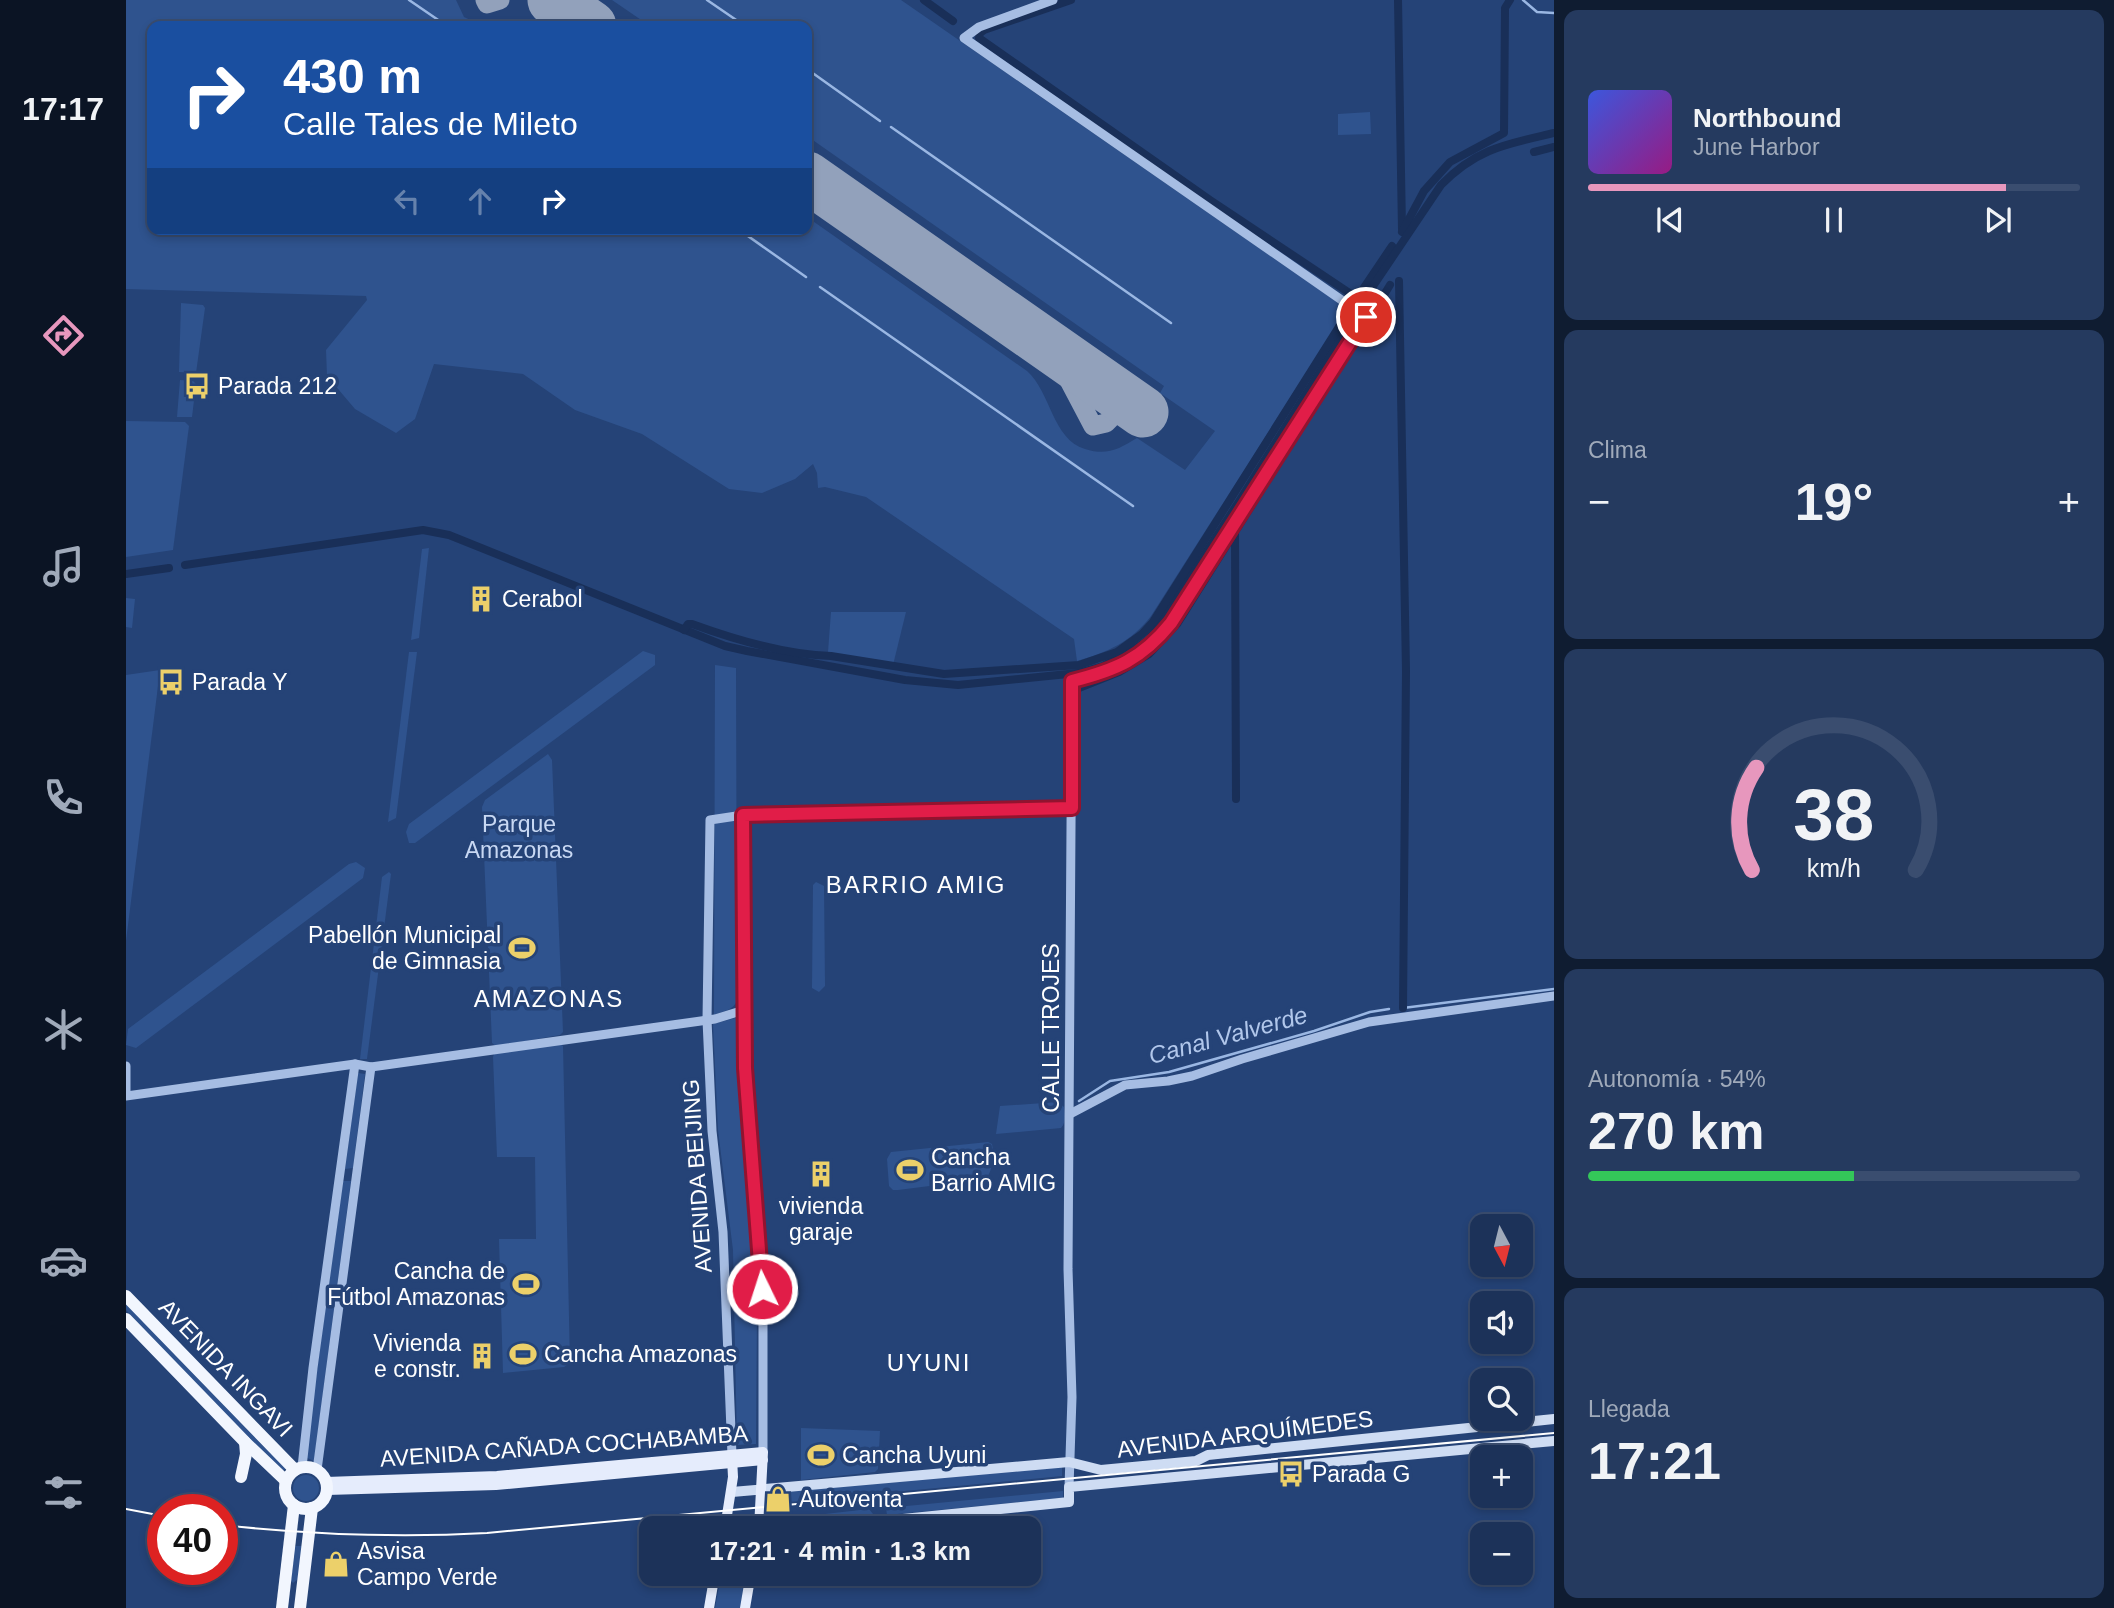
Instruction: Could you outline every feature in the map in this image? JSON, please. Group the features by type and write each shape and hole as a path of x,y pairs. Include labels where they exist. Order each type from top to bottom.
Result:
{"highway":[{"name":"AVENIDA INGAVI","path":"126,1296 299,1469"},
{"name":"AVENIDA INGAVI","path":"126,1318 286,1481"},
{"path":"241,1477 246,1454 245,1442"},
{"path":"299,1469 317,1470 327,1486 322,1502 312,1508 303,1509 294,1505 286,1494 286,1481 299,1469"},
{"path":"282,1608 294,1505"},
{"path":"300,1608 312,1508"}],"main road":[{"name":"AVENIDA ARQUÍMEDES","path":"732,1492 1069,1462 1101,1470 1196,1461 1208,1455 1303,1444 1554,1419"},
{"name":"AVENIDA ARQUÍMEDES","path":"1069,1487 1554,1441"},
{"name":"AVENIDA CAÑADA COCHABAMBA","path":"327,1486 763,1456"},
{"path":"760,1516 763,1456"},
{"name":"AVENIDA BEIJING","path":"727,1516 732,1492 732,1459"},
{"name":"CALLE TROJES","path":"932,1516 1069,1502 1069,1487"},
{"path":"709,1608 713,1586"},
{"path":"745,1608 749,1586"}],"street":[{"name":"CALLE TROJES","path":"1053,0 979,27 964,38 1364,315 1171,623 1146,651 1122,665 1072,681 1068,1269 1072,1397 1069,1487"},
{"path":"763,1456 764,1309 745,1068 743,815 1072,808"},
{"name":"AVENIDA BEIJING","path":"732,1459 723,1232 712,1131 707,1020 710,820 743,815"},
{"path":"1070,1114 1125,1085 1192,1076 1369,1022 1554,996"},
{"path":"126,1096 355,1064 371,1067 707,1020 744,1010"},
{"path":"299,1469 355,1064"},
{"path":"126,1066 126,1091"},
{"path":"317,1470 371,1067"}],"green space":[{"path":"126,0 456,0 464,17 472,21 147,21 147,235 812,235 812,220 1027,371 1042,391 1065,436 1074,444 1100,452 1118,448 1137,438 1185,470 1215,431 1160,393 1164,386 812,140 812,21 643,21 612,0 901,0 1347,309 1151,616 1135,633 1118,645 1077,661 1074,639 866,497 825,487 818,488 813,464 795,479 762,493 729,489 642,434 575,410 523,374 434,364 415,419 396,433 355,409 327,376 326,350 367,300 366,296 126,289"},
{"path":"1370,112 1371,134 1338,135 1338,114"},
{"path":"181,303 203,305 205,308 196,373 179,372"},
{"path":"180,380 193,381 196,384 192,417 177,417"},
{"path":"126,421 185,422 189,426 173,550 126,557"},
{"path":"429,548 419,638 411,640 422,549"},
{"path":"126,598 135,599 132,628 126,627"},
{"path":"831,612 906,612 893,665 828,652"},
{"path":"643,651 655,655 655,665 415,843 409,843 406,832 409,824"},
{"path":"409,652 417,652 396,818 388,822"},
{"path":"715,665 736,668 737,999 731,1008 714,1015"},
{"path":"160,670 126,941 126,675"},
{"name":"Parque Amazonas","path":"548,754 552,760 563,1032 560,1035 496,1046 492,1043 482,807 485,800"},
{"path":"356,862 365,868 363,878 136,1048 126,1045 128,1029 349,864"},
{"path":"389,872 391,874 367,1059 360,1059 382,877"},
{"path":"816,882 824,886 825,986 819,992 812,988 813,885"},
{"path":"739,1017 757,1308 756,1444 737,1445 733,1250 718,1130 713,1024"},
{"path":"560,1044 563,1046 570,1363 564,1367 503,1373 499,1239 536,1239 535,1157 497,1157 493,1057 494,1054"},
{"path":"358,1073 365,1074 353,1168 345,1169"},
{"path":"1058,1102 1064,1107 1061,1128 996,1134 1000,1106"},
{"path":"988,1142 992,1144 993,1157 990,1172 985,1179 898,1190 889,1186 887,1159 891,1152"},
{"path":"343,1181 351,1181 314,1461 305,1457"},
{"path":"126,1304 264,1447 289,1467 280,1472 126,1310"},
{"path":"801,1428 880,1431 878,1469 875,1472 801,1480"},
{"path":"1062,1467 1062,1476 768,1504 770,1493"},
{"path":"306,1475 315,1479 319,1488 315,1497 306,1501 297,1497 293,1488 297,1479"},
{"path":"1063,1491 1063,1498 887,1515 886,1508"},
{"path":"869,1509 873,1514 873,1516 807,1516"},
{"path":"294,1546 302,1546 298,1579 293,1583 291,1581"},
{"path":"719,1586 744,1586 740,1608 715,1608"}],"waterway":[{"path":"409,0 440,21"},
{"path":"707,0 738,21"},
{"path":"924,0 953,21"},
{"path":"1071,0 984,30 979,38 1210,200 1357,298 1392,246"},
{"path":"1398,0 1402,229"},
{"path":"1402,232 1424,191 1450,162 1504,133 1505,8 1510,0"},
{"path":"1523,0 1537,12 1554,13"},
{"path":"812,73 880,121"},
{"path":"891,127 1171,323"},
{"path":"1361,304 1441,185 1454,173 1493,149 1554,133"},
{"path":"1534,152 1554,147"},
{"path":"746,235 806,277"},
{"path":"1399,281 1406,671 1403,1008"},
{"path":"1365,326 1390,285"},
{"path":"820,287 1133,506"},
{"path":"684,630 688,624 692,624 778,650 944,674 1079,665 1117,652 1142,634 1153,622 1349,311"},
{"path":"185,565 423,530 449,535 725,646 747,651 905,680 958,685 1078,673 1103,666 1148,640 1240,500 1354,317"},
{"path":"1079,688 1119,672 1149,654 1177,624 1328,384"},
{"path":"1235,532 1236,799"},
{"path":"126,574 169,568"},
{"name":"Canal Valverde","path":"1403,1008 1554,989"},
{"name":"Canal Valverde","path":"1079,1101 1110,1081 1169,1072 1314,1031 1370,1012 1389,1009"}],"taxiway":[{"path":"485,0 487,4 500,0"},
{"path":"1053,350 1093,426 1106,423 1110,419"}],"runway":[{"path":"553,0 584,21"},
{"path":"812,180 1143,412"}],"tram line":[{"path":"238,1526 354,1535 487,1533 1554,1433"},
{"path":"126,1509 147,1513"}],"place":[{"name":"Parada 212","path":"197,386"},
{"name":"Cerabol","path":"481,599"},
{"name":"Parada Y","path":"171,682"},
{"name":"Pabellón Municipal de Gimnasia","path":"522,948"},
{"name":"Cancha Barrio AMIG","path":"910,1170"},
{"name":"vivienda garaje","path":"821,1174"},
{"name":"Cancha de Fútbol Amazonas","path":"526,1284"},
{"name":"Cancha Amazonas","path":"523,1354"},
{"name":"Vivienda e constr.","path":"482,1356"},
{"name":"Cancha Uyuni","path":"821,1455"},
{"name":"Parada G","path":"1291,1474"},
{"name":"Autoventa","path":"778,1499"},
{"name":"Asvisa Campo Verde","path":"336,1564"}],"district":[{"name":"BARRIO AMIG","path":"916,884"},
{"name":"AMAZONAS","path":"549,998"},
{"name":"UYUNI","path":"929,1362"}],"route":[{"path":"762,1289 745,1068 743,815 1072,808 1072,681 1131,661 1146,651 1171,623 1366,317"}]}
